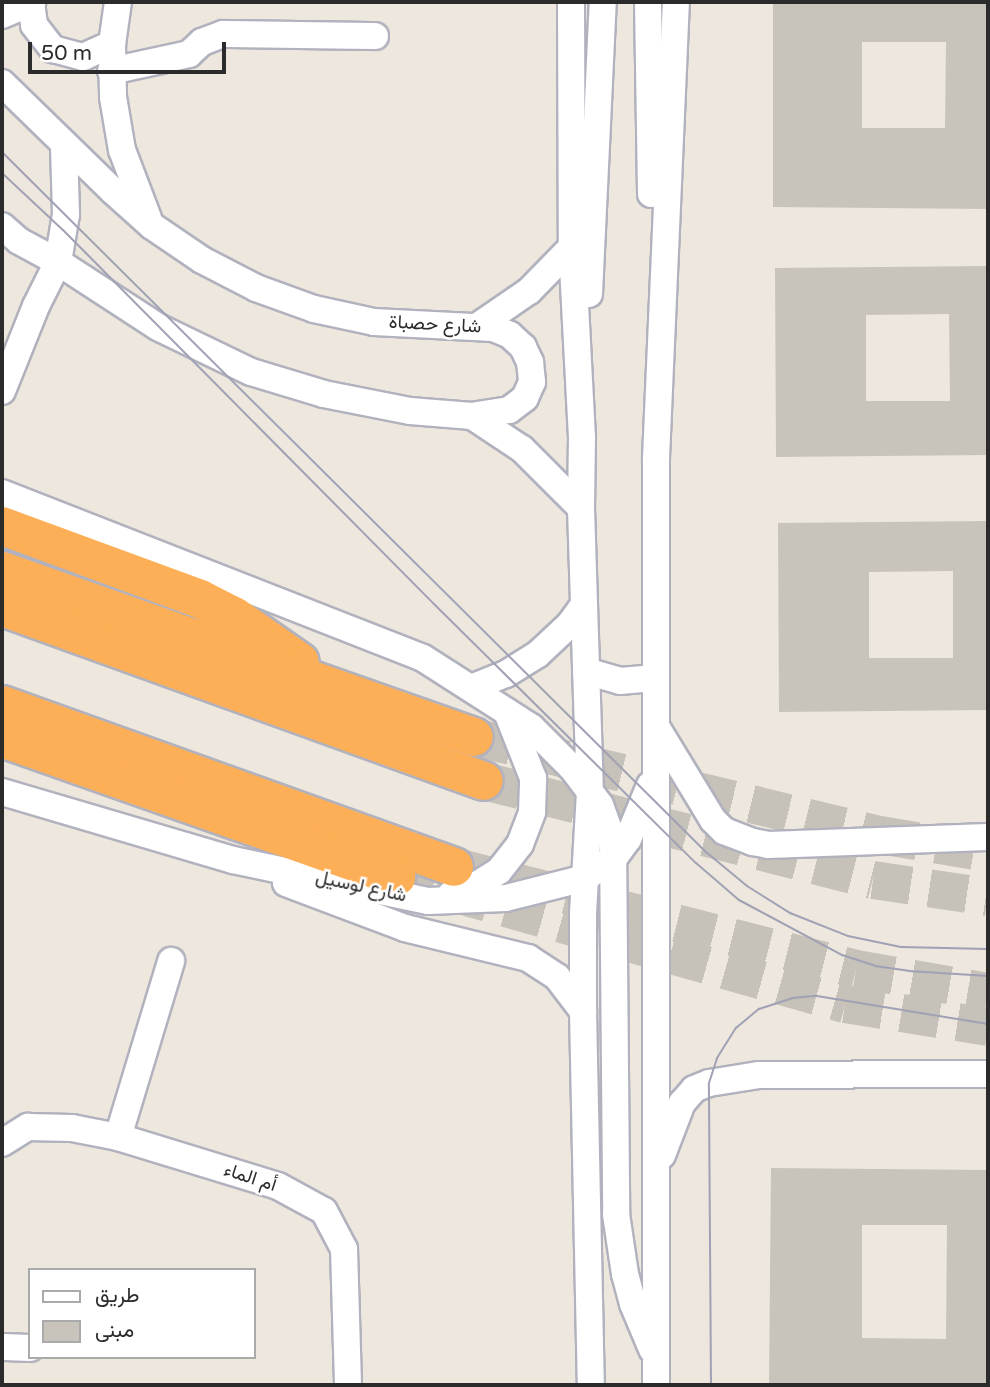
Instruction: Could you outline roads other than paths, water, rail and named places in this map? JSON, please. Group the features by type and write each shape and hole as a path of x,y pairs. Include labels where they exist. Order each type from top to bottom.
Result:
{"highway":[{"path":"2,526 200,599 265,637 325,684"},
{"path":"2,571 474,737"},
{"path":"2,607 484,781"},
{"path":"2,705 454,866"},
{"path":"2,738 396,877"}],"street":[{"path":"2,15 31,2 38,34 53,49 83,57 112,44"},
{"path":"118,2 111,71 122,150 152,226"},
{"path":"571,2 572,247 582,437"},
{"path":"591,1385 583,1011 585,878 590,792 581,508 603,2"},
{"path":"648,2 656,458 656,1372"},
{"path":"656,458 676,2"},
{"path":"111,71 188,54 202,42 223,34 375,36"},
{"name":"شارع حصباة","path":"2,83 152,226 202,260 256,288 314,309 374,322 478,326 510,335 523,347 530,362 532,382 526,398 509,410 472,416 410,411 324,394 251,372 158,327 58,262 19,241 2,226"},
{"path":"2,391 36,306 58,262 66,214 64,145"},
{"path":"478,326 528,291 572,247"},
{"path":"472,416 522,449 581,508"},
{"path":"2,493 423,659 507,710 552,747 590,792 608,821 614,840 616,1214 632,1304 656,1372"},
{"path":"471,688 506,674 538,654 563,632 583,606"},
{"path":"586,671 620,681 656,678"},
{"path":"428,901 470,889 499,871 520,845 532,813 533,778 507,710"},
{"path":"656,727 713,820 724,831 753,842 768,845 988,837"},
{"name":"شارع لوسيل","path":"2,792 233,860 428,901 506,898 585,878 614,858 639,816 656,759"},
{"path":"233,860 362,914 528,958 557,977 583,1011"},
{"path":"118,1138 171,961"},
{"path":"656,1170 682,1102 694,1088 709,1083 759,1075 988,1074"},
{"name":"أم الماء","path":"2,1143 28,1127 72,1128 118,1138 278,1186 324,1211 344,1249 348,1385"},
{"path":"2,1347 28,1348"}],"tunnel":[{"path":"474,737 880,835 988,853"},
{"path":"484,781 873,880 988,897"},
{"path":"456,867 856,969 988,992"},
{"path":"396,877 845,1004 988,1027"}],"tram line":[{"path":"2,152 706,852 747,886 790,913 848,936 901,947 988,949"},
{"path":"2,173 63,230 435,605 696,863 739,900 842,955 875,966 988,976"},
{"path":"711,1385 709,1083 717,1058 736,1028 759,1009 792,998 817,996 988,1024"}]}
